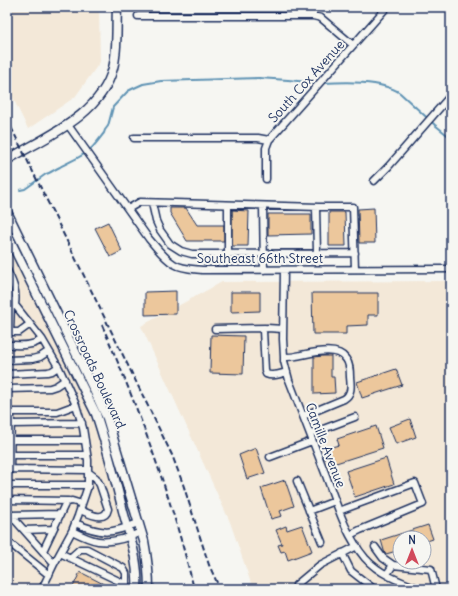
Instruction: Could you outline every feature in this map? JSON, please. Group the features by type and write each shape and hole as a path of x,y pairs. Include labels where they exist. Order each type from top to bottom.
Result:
{"main road":[{"path":"7,160 68,125 83,114 96,101 110,79 114,67 116,52 117,7"},
{"name":"Crossroads Boulevard","path":"7,212 107,418 147,555 149,589"},
{"name":"Crossroads Boulevard","path":"7,234 96,414 134,551 138,583 137,589"}],"street":[{"path":"313,7 313,16"},
{"name":"South Cox Avenue","path":"266,179 266,148 269,140 387,7"},
{"path":"138,16 313,16 321,18 354,45"},
{"path":"374,181 451,95"},
{"name":"Southeast 66th Street","path":"68,125 149,239 163,255 174,264 187,269 451,269"},
{"path":"134,138 258,138 269,140"},
{"path":"128,209 140,202 354,207 355,270"},
{"path":"152,203 156,221 160,230 170,244 181,251 192,254 354,253"},
{"path":"228,205 228,254"},
{"path":"263,206 264,270"},
{"path":"316,207 317,253"},
{"path":"7,270 16,292 11,301 9,332 19,332 30,324"},
{"name":"Camille Avenue","path":"284,270 283,329 284,357 287,372 339,511 350,535 366,559 379,570 418,589"},
{"path":"11,301 42,339 65,380 82,423 87,454 88,484 81,507 72,531 42,589"},
{"path":"266,328 263,330 266,374 274,376 287,372"},
{"path":"215,329 283,329"},
{"path":"7,345 30,345 42,339"},
{"path":"7,360 32,359 40,357 49,350"},
{"path":"284,357 316,352 337,352 343,355 350,367 350,391 348,396 303,416"},
{"path":"7,374 48,372 58,367"},
{"path":"7,388 50,388 65,380"},
{"path":"7,500 72,501 97,516 105,516 108,510 100,484 88,471 8,472 11,424 9,412 57,412 76,405"},
{"path":"270,457 355,417"},
{"path":"11,424 82,423"},
{"path":"10,440 85,440"},
{"path":"10,455 87,454"},
{"path":"296,481 322,542"},
{"path":"339,511 415,483 423,504 350,535"},
{"path":"7,485 88,484"},
{"path":"43,551 66,502 68,501"},
{"path":"309,511 335,501"},
{"path":"9,513 60,514"},
{"path":"9,513 54,564"},
{"path":"75,523 89,529 114,531 138,523"},
{"path":"24,530 53,529"},
{"path":"72,531 97,541 121,540 141,532"},
{"path":"7,541 49,575"},
{"path":"296,585 320,565 357,546"},
{"path":"375,547 383,558 392,564"},
{"path":"70,558 80,549 87,549 123,568 126,573 126,587"},
{"path":"60,553 123,583 126,587"},
{"path":"342,553 351,571 374,589"},
{"path":"387,574 392,566"},
{"path":"431,570 436,589"}],"shaded area":[{"path":"7,7 99,7 100,62 75,97 28,129 7,86"},
{"path":"7,242 93,417 122,518 133,567 134,589 7,589"},
{"path":"451,281 451,589 253,589 230,522 141,326 222,282"}],"building":[{"path":"170,208 186,208 197,225 224,225 224,241 187,241 170,213"},
{"path":"374,208 375,243 359,243 358,209"},
{"path":"232,210 249,211 248,246 232,246"},
{"path":"329,212 345,212 346,246 329,246"},
{"path":"268,214 311,214 311,234 268,235"},
{"path":"108,222 122,251 110,257 95,228"},
{"path":"176,291 176,314 145,315 145,292"},
{"path":"231,292 260,292 260,311 231,312"},
{"path":"312,293 378,293 378,315 368,315 368,325 346,326 346,334 313,334"},
{"path":"211,335 244,336 243,374 210,373"},
{"path":"331,356 331,377 334,377 335,393 314,394 314,357"},
{"path":"396,369 402,385 362,398 357,382"},
{"path":"410,419 416,437 396,444 389,427"},
{"path":"376,426 383,448 333,464 328,448 339,445 337,439"},
{"path":"256,448 265,473 247,479 239,455"},
{"path":"386,458 394,484 355,497 346,471"},
{"path":"285,480 294,506 280,511 282,516 271,519 261,488"},
{"path":"302,525 312,551 288,560 285,551 281,552 278,545 282,544 276,530 286,526 287,530"},
{"path":"428,525 430,530 412,530"},
{"path":"392,536 392,552 385,554 381,540"},
{"path":"80,572 88,576 113,589 72,589"}],"waterway":[{"path":"20,190 25,189 46,174 90,150 108,126 113,107 128,91 143,84 161,81 259,78 317,83"},
{"path":"322,83 362,83 392,89 400,93 451,138"}],"railway":[{"path":"7,119 172,455 209,565 220,589"},
{"path":"102,325 129,389 154,455 176,521 194,589"}]}
